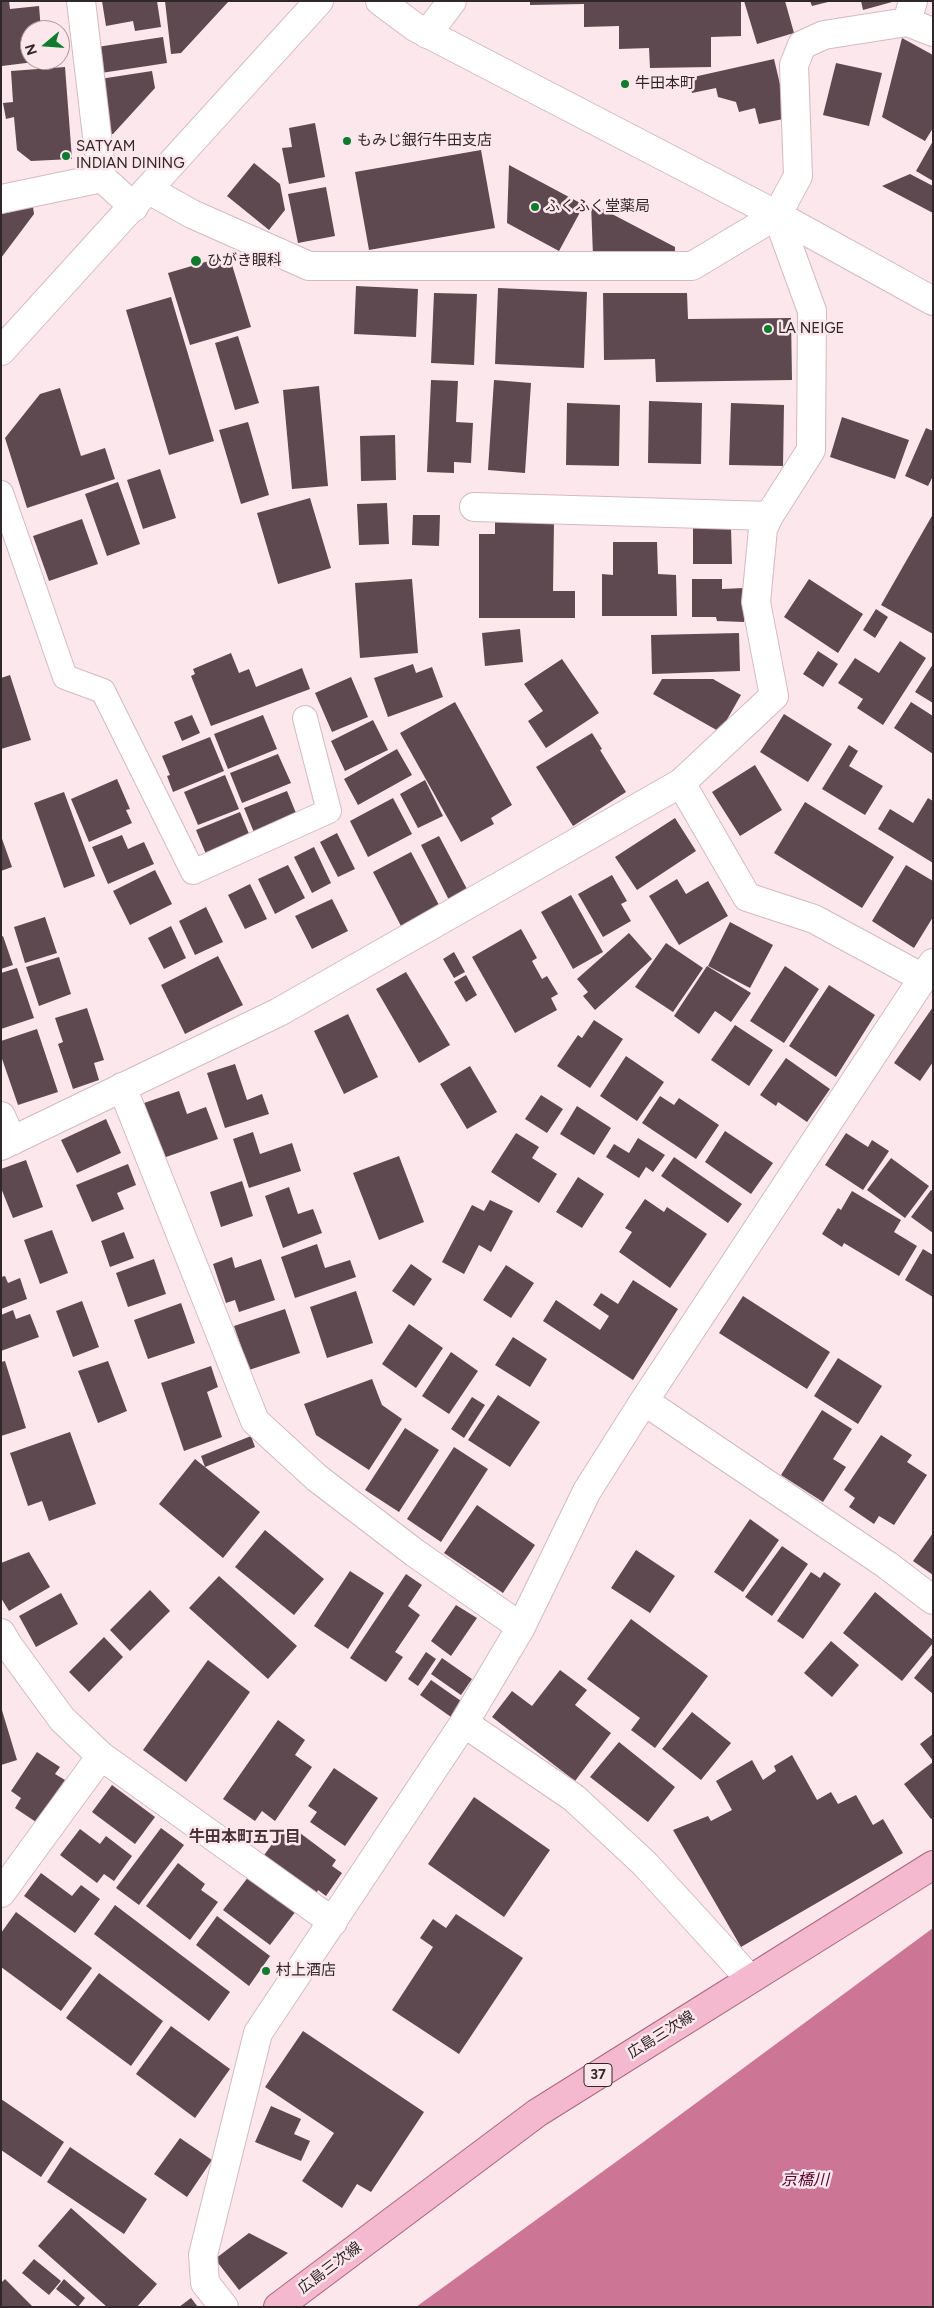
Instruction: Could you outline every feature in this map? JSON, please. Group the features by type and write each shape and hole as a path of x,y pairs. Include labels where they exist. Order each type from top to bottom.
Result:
{"main road":[{"name":"広島三次線","path":"278,2307 537,2113 933,1865"}],"street":[{"path":"81,1 102,178"},
{"path":"1,351 142,199 319,1"},
{"path":"380,1 428,34 777,215 933,301"},
{"path":"428,34 452,1"},
{"path":"1,199 102,178 142,199 192,214 309,266 692,266 777,215 798,176 794,65 802,45 824,35 910,11 933,32"},
{"path":"1,1116 6,1144 279,1012 680,783 774,696 756,602 764,529 769,516 812,450 812,311 777,215"},
{"path":"474,507 769,516"},
{"path":"224,2307 205,2283 203,2255 258,2033 464,1723 522,1627 588,1491 644,1401 930,968 814,918 747,898 680,783"},
{"path":"122,1087 256,1421 317,1478 415,1552 522,1627"},
{"path":"644,1401 887,1565 933,1600"},
{"path":"1,1632 8,1645 62,1720 100,1756 333,1922"},
{"path":"464,1723 574,1798 645,1864 750,1979"},
{"path":"1,1893 100,1756"}],"lane":[{"path":"1,493 65,677 103,691 194,872 329,811 305,718"}],"water":[{"name":"京橋川","path":"933,1928 933,2307 416,2307 642,2143"}],"building":[{"path":"9,1 10,9 39,6 40,20 20,20 20,64 2,66 1,2"},
{"path":"102,1 157,1 161,27 135,31 133,21 106,26"},
{"path":"165,1 229,1 181,53 171,54"},
{"path":"530,1 741,1 741,36 711,37 711,67 650,68 649,48 619,49 619,26 584,27 584,4 530,5"},
{"path":"744,1 785,1 794,33 757,44"},
{"path":"810,1 828,1 828,2 812,6"},
{"path":"861,1 892,1 892,2 863,10"},
{"path":"163,37 167,63 101,73 97,47"},
{"path":"902,38 933,55 933,128 925,141 882,117"},
{"path":"774,59 788,118 759,124 755,108 739,112 736,102 718,97 716,88 692,93 689,78"},
{"path":"836,63 882,73 869,126 823,115"},
{"path":"65,70 72,159 31,161 17,150 14,117 6,119 3,103 13,102 11,71"},
{"path":"152,71 155,88 113,134 109,134 100,79"},
{"path":"315,123 325,177 289,184 282,148 292,147 289,128"},
{"path":"933,141 933,181 916,171"},
{"path":"481,150 495,228 369,250 355,172"},
{"path":"254,163 280,184 285,210 269,230 227,196"},
{"path":"509,165 584,205 559,251 507,223"},
{"path":"910,174 933,186 933,213 882,186"},
{"path":"326,187 335,236 298,243 288,194"},
{"path":"591,203 675,247 675,254 593,256"},
{"path":"33,207 34,214 1,258 1,214"},
{"path":"229,255 251,327 190,345 168,273"},
{"path":"356,286 418,289 416,337 354,334"},
{"path":"498,288 587,292 584,368 495,364"},
{"path":"434,293 477,294 474,365 431,363"},
{"path":"603,293 687,293 688,319 791,318 792,380 656,382 655,359 604,360"},
{"path":"171,297 214,441 169,455 126,310"},
{"path":"238,336 259,403 235,410 215,343"},
{"path":"431,380 458,381 456,422 473,423 471,463 454,462 454,473 427,472"},
{"path":"494,380 531,383 525,473 488,470"},
{"path":"319,386 328,486 292,489 283,390"},
{"path":"60,388 81,456 105,448 115,479 27,508 5,438 40,394"},
{"path":"649,401 702,403 701,464 648,463"},
{"path":"567,403 620,405 619,466 566,465"},
{"path":"731,403 784,405 783,466 729,465"},
{"path":"842,417 909,440 895,479 830,457"},
{"path":"248,422 269,495 241,504 219,430"},
{"path":"926,428 933,431 933,476 928,486 905,476"},
{"path":"395,435 396,480 361,481 360,436"},
{"path":"160,469 176,518 143,529 127,480"},
{"path":"118,482 140,544 107,556 85,494"},
{"path":"310,498 331,568 278,584 257,513"},
{"path":"387,503 389,544 359,545 357,504"},
{"path":"933,514 933,634 881,605"},
{"path":"413,515 440,515 439,546 412,545"},
{"path":"82,519 98,564 49,581 33,536"},
{"path":"495,522 554,522 553,591 575,591 575,618 479,618 479,534 495,534"},
{"path":"693,528 731,528 732,564 693,564"},
{"path":"613,542 657,542 658,574 676,575 677,616 602,616 602,574 613,575"},
{"path":"412,579 418,653 360,658 355,583"},
{"path":"692,579 722,579 722,589 744,588 744,622 717,621 716,617 692,617"},
{"path":"809,579 863,614 838,653 784,617"},
{"path":"876,609 888,617 875,638 863,630"},
{"path":"520,629 523,662 485,666 482,633"},
{"path":"739,633 740,671 652,674 651,635"},
{"path":"900,641 926,658 883,725 857,708 863,699 838,683 855,658 879,673"},
{"path":"818,651 838,664 823,687 803,674"},
{"path":"231,653 239,673 249,669 256,687 302,668 310,689 211,726 191,676 195,674 193,669"},
{"path":"562,659 599,713 546,748 528,721 543,711 524,684"},
{"path":"413,664 416,673 432,667 443,697 388,717 374,678"},
{"path":"933,664 933,703 915,692"},
{"path":"10,675 31,740 1,749 1,678"},
{"path":"351,677 368,717 332,732 315,693"},
{"path":"662,679 713,679 741,695 720,732 653,694"},
{"path":"455,702 512,805 491,818 494,824 461,842 400,733"},
{"path":"911,702 933,716 933,754 894,728"},
{"path":"784,714 832,744 808,782 760,752"},
{"path":"192,715 200,733 182,741 174,722"},
{"path":"263,715 277,749 228,769 214,734"},
{"path":"373,720 388,750 345,771 331,741"},
{"path":"592,733 602,749 600,750 626,792 573,826 536,767"},
{"path":"210,737 224,771 173,792 167,776 170,775 162,756"},
{"path":"849,745 858,751 849,766 883,786 865,815 822,789"},
{"path":"397,749 412,775 358,805 344,779"},
{"path":"278,754 291,783 242,803 230,773"},
{"path":"755,765 782,810 740,836 712,792"},
{"path":"225,775 239,809 198,825 184,792"},
{"path":"117,779 130,809 126,810 132,823 89,842 71,799"},
{"path":"425,780 443,816 418,828 400,794"},
{"path":"287,791 296,813 276,822 277,825 255,835 244,808"},
{"path":"64,792 95,876 64,888 34,803"},
{"path":"393,798 412,834 368,857 350,821"},
{"path":"928,798 933,801 933,863 878,829 890,809 913,823"},
{"path":"805,802 894,857 862,908 774,853"},
{"path":"240,812 252,841 208,859 196,830"},
{"path":"675,818 696,851 637,890 615,857"},
{"path":"337,833 355,869 338,877 320,842"},
{"path":"122,835 128,849 144,842 154,864 108,884 92,847"},
{"path":"1,836 12,867 1,871"},
{"path":"439,836 468,891 449,900 421,845"},
{"path":"314,847 331,883 312,893 294,857"},
{"path":"411,852 439,905 401,926 373,872"},
{"path":"288,865 305,898 275,914 258,879"},
{"path":"906,865 933,881 933,917 914,948 872,921"},
{"path":"155,870 172,904 130,925 113,891"},
{"path":"612,875 627,901 621,904 631,921 603,937 578,894"},
{"path":"677,879 686,894 708,881 728,916 679,945 649,896"},
{"path":"250,884 267,919 245,929 228,895"},
{"path":"571,895 603,952 573,969 541,912"},
{"path":"332,899 348,931 312,949 295,916"},
{"path":"206,907 223,942 195,955 179,921"},
{"path":"45,917 57,953 25,963 14,927"},
{"path":"730,922 773,945 750,988 708,966"},
{"path":"171,926 186,958 164,969 148,938"},
{"path":"521,929 537,958 532,961 542,979 547,976 558,994 551,998 557,1010 515,1033 472,957"},
{"path":"629,933 652,959 595,1010 583,996 588,992 577,979"},
{"path":"3,936 13,965 1,969 1,937"},
{"path":"666,943 703,968 673,1012 635,987"},
{"path":"454,952 465,972 454,978 443,959"},
{"path":"218,956 243,1005 185,1034 161,985"},
{"path":"59,957 71,994 39,1006 26,967"},
{"path":"707,966 751,993 731,1022 715,1011 699,1034 674,1016"},
{"path":"785,966 819,989 784,1043 750,1021"},
{"path":"17,968 34,1018 1,1029 1,973"},
{"path":"406,972 450,1045 419,1063 376,989"},
{"path":"466,975 477,995 466,1002 454,982"},
{"path":"829,985 875,1015 836,1077 789,1046"},
{"path":"933,1007 933,1062 920,1081 894,1063"},
{"path":"87,1008 104,1060 94,1063 99,1080 73,1089 58,1044 63,1042 55,1018"},
{"path":"348,1014 378,1077 344,1094 314,1031"},
{"path":"594,1020 623,1039 590,1088 557,1066 578,1035 582,1038"},
{"path":"735,1025 773,1050 749,1086 711,1060"},
{"path":"37,1029 58,1092 18,1105 1,1056 1,1041"},
{"path":"626,1056 664,1082 637,1121 600,1096"},
{"path":"786,1058 830,1089 807,1122 778,1102 776,1106 760,1095"},
{"path":"235,1064 247,1100 262,1094 269,1114 225,1128 207,1073"},
{"path":"470,1066 497,1112 467,1129 440,1084"},
{"path":"179,1091 187,1114 206,1107 218,1139 163,1158 144,1103"},
{"path":"541,1095 563,1109 547,1133 525,1119"},
{"path":"660,1096 674,1105 679,1098 719,1125 696,1159 642,1123"},
{"path":"577,1106 611,1128 594,1155 560,1134"},
{"path":"106,1119 121,1153 77,1173 61,1140"},
{"path":"725,1131 773,1163 751,1194 705,1162"},
{"path":"253,1132 260,1154 292,1143 301,1171 249,1188 233,1139"},
{"path":"516,1133 539,1147 532,1158 557,1174 539,1203 491,1172"},
{"path":"846,1133 868,1147 872,1140 889,1151 863,1190 825,1165"},
{"path":"638,1138 665,1155 653,1172 646,1167 639,1178 606,1157 614,1144 629,1153"},
{"path":"399,1156 424,1222 379,1240 353,1173"},
{"path":"674,1157 742,1204 728,1223 661,1176"},
{"path":"891,1158 929,1186 905,1218 867,1190"},
{"path":"26,1160 43,1207 13,1218 1,1188 1,1169"},
{"path":"128,1164 136,1185 117,1193 124,1209 92,1222 76,1185"},
{"path":"578,1177 604,1194 582,1228 556,1212"},
{"path":"242,1181 253,1216 221,1227 210,1192"},
{"path":"289,1187 298,1214 313,1209 322,1233 283,1248 265,1196"},
{"path":"931,1190 933,1191 933,1233 911,1217"},
{"path":"852,1191 901,1220 894,1232 917,1246 899,1276 844,1243 842,1247 822,1234 838,1208 841,1210"},
{"path":"645,1199 664,1212 667,1207 707,1234 670,1288 619,1252 632,1232 625,1228"},
{"path":"490,1200 513,1211 491,1252 479,1245 464,1274 442,1262 472,1205 484,1211"},
{"path":"52,1230 68,1273 40,1284 24,1240"},
{"path":"124,1232 134,1258 110,1267 101,1241"},
{"path":"317,1244 325,1268 350,1260 356,1277 295,1298 281,1257"},
{"path":"923,1249 933,1255 933,1297 905,1280"},
{"path":"232,1257 235,1268 261,1259 275,1300 239,1312 235,1300 226,1303 213,1264"},
{"path":"154,1259 166,1294 128,1307 116,1273"},
{"path":"411,1264 432,1279 414,1306 392,1291"},
{"path":"506,1265 534,1283 511,1318 483,1300"},
{"path":"5,1276 8,1283 20,1278 27,1299 1,1309 1,1277"},
{"path":"633,1280 678,1309 633,1380 543,1321 556,1300 600,1330 609,1316 593,1305 601,1293 618,1304"},
{"path":"356,1291 373,1343 327,1358 310,1307"},
{"path":"743,1296 830,1352 807,1389 719,1333"},
{"path":"82,1301 99,1347 73,1357 56,1311"},
{"path":"181,1303 195,1343 148,1359 134,1320"},
{"path":"285,1309 300,1353 249,1370 234,1326"},
{"path":"13,1310 16,1319 30,1314 39,1337 1,1351 1,1315"},
{"path":"409,1324 443,1348 416,1388 382,1364"},
{"path":"513,1337 547,1359 530,1387 495,1365"},
{"path":"451,1352 478,1371 449,1414 422,1396"},
{"path":"838,1358 882,1386 858,1424 814,1396"},
{"path":"5,1361 26,1428 1,1436 1,1362"},
{"path":"108,1361 127,1411 98,1423 78,1371"},
{"path":"211,1366 218,1387 207,1392 222,1437 184,1451 161,1383"},
{"path":"372,1379 382,1405 402,1419 369,1470 316,1435 304,1404"},
{"path":"498,1395 540,1422 510,1467 468,1440"},
{"path":"472,1397 485,1405 464,1438 451,1429"},
{"path":"822,1410 852,1429 833,1459 846,1467 823,1502 781,1475"},
{"path":"405,1428 439,1450 399,1512 365,1490"},
{"path":"70,1432 96,1504 49,1521 42,1501 28,1506 10,1453"},
{"path":"881,1435 912,1455 907,1462 927,1475 894,1525 879,1516 874,1524 849,1507 855,1498 844,1490"},
{"path":"251,1436 255,1447 205,1467 201,1456"},
{"path":"454,1447 488,1469 441,1542 407,1519"},
{"path":"195,1459 260,1512 223,1558 159,1504"},
{"path":"477,1505 535,1545 503,1593 444,1553"},
{"path":"750,1519 779,1540 743,1592 714,1572"},
{"path":"265,1530 324,1579 294,1615 235,1567"},
{"path":"933,1533 933,1575 913,1561"},
{"path":"782,1546 808,1564 772,1616 745,1597"},
{"path":"636,1550 675,1576 650,1613 611,1588"},
{"path":"29,1552 50,1587 9,1611 1,1598 1,1563"},
{"path":"350,1571 384,1593 348,1649 314,1626"},
{"path":"811,1572 820,1578 824,1572 841,1584 803,1639 777,1621"},
{"path":"406,1574 422,1585 408,1606 420,1615 395,1652 403,1657 386,1682 350,1658"},
{"path":"219,1576 297,1646 268,1679 189,1608"},
{"path":"150,1590 170,1611 130,1651 110,1630"},
{"path":"875,1592 933,1640 933,1643 902,1681 843,1633"},
{"path":"61,1593 78,1624 36,1647 19,1616"},
{"path":"456,1605 477,1618 451,1656 431,1641"},
{"path":"631,1619 708,1676 655,1748 631,1730 640,1718 587,1679"},
{"path":"104,1637 123,1657 89,1692 69,1672"},
{"path":"831,1641 859,1665 832,1697 804,1673"},
{"path":"426,1652 436,1659 418,1686 408,1679"},
{"path":"933,1654 933,1694 914,1678"},
{"path":"442,1658 472,1679 461,1695 431,1674"},
{"path":"208,1660 250,1692 186,1782 143,1750"},
{"path":"560,1670 587,1690 575,1705 611,1733 575,1781 492,1717 512,1691 532,1706"},
{"path":"431,1680 461,1701 451,1717 420,1695"},
{"path":"1,1707 17,1760 1,1765"},
{"path":"692,1712 731,1743 701,1780 662,1749"},
{"path":"278,1720 305,1740 295,1755 312,1767 275,1821 262,1811 255,1821 223,1799"},
{"path":"933,1734 933,1761 920,1744"},
{"path":"619,1742 675,1787 648,1822 590,1777"},
{"path":"37,1752 60,1767 55,1774 65,1780 36,1822 15,1808 21,1798 11,1791"},
{"path":"792,1755 817,1800 831,1792 838,1804 856,1795 873,1825 883,1819 903,1853 741,1947 673,1830 708,1816 711,1821 732,1810 716,1781 752,1760 763,1780 776,1771 774,1766"},
{"path":"933,1762 933,1818 931,1819 904,1784"},
{"path":"334,1768 378,1798 345,1846 310,1822 317,1812 308,1806"},
{"path":"112,1785 155,1817 135,1844 92,1812"},
{"path":"474,1797 550,1850 504,1917 428,1864"},
{"path":"292,1827 336,1860 332,1866 342,1873 326,1896 318,1890 315,1896 262,1858 283,1829 289,1833"},
{"path":"161,1828 184,1845 139,1905 116,1888"},
{"path":"80,1829 100,1844 106,1836 132,1856 114,1881 104,1874 97,1883 60,1855"},
{"path":"178,1863 205,1884 201,1890 218,1902 190,1940 146,1906"},
{"path":"41,1873 72,1896 81,1885 100,1899 75,1933 24,1896"},
{"path":"249,1876 296,1911 270,1945 223,1910"},
{"path":"115,1905 230,1992 209,2021 94,1934"},
{"path":"16,1912 92,1968 61,2011 1,1967 1,1933"},
{"path":"456,1914 523,1958 459,2054 392,2010 433,1947 420,1938 433,1919 446,1928"},
{"path":"217,1916 270,1956 249,1986 196,1945"},
{"path":"99,1973 163,2021 131,2066 66,2018"},
{"path":"171,2026 230,2069 195,2118 136,2074"},
{"path":"303,2031 424,2112 371,2192 357,2184 342,2208 302,2181 334,2133 265,2087"},
{"path":"1,2099 64,2142 41,2177 1,2150"},
{"path":"271,2106 301,2119 294,2134 310,2141 301,2161 255,2142"},
{"path":"180,2138 212,2160 187,2197 154,2174"},
{"path":"70,2147 147,2199 124,2234 47,2182"},
{"path":"71,2208 157,2284 137,2307 107,2307 38,2246"},
{"path":"249,2233 288,2253 239,2290 215,2259"},
{"path":"34,2259 61,2281 49,2295 22,2273"},
{"path":"5,2279 33,2307 1,2307 1,2283"},
{"path":"64,2279 85,2298 78,2307 56,2289"},
{"path":"191,2298 198,2307 179,2307"}],"place":[{"name":"牛田本町","path":"625,84"},
{"name":"もみじ銀行牛田支店","path":"347,141"},
{"name":"SATYAM INDIAN DINING","path":"66,156"},
{"name":"ふくふく堂薬局","path":"535,207"},
{"name":"ひがき眼科","path":"196,261"},
{"name":"LA NEIGE","path":"768,329"},
{"name":"村上酒店","path":"266,1971"}],"district":[{"name":"牛田本町五丁目","path":"245,1837"}]}
